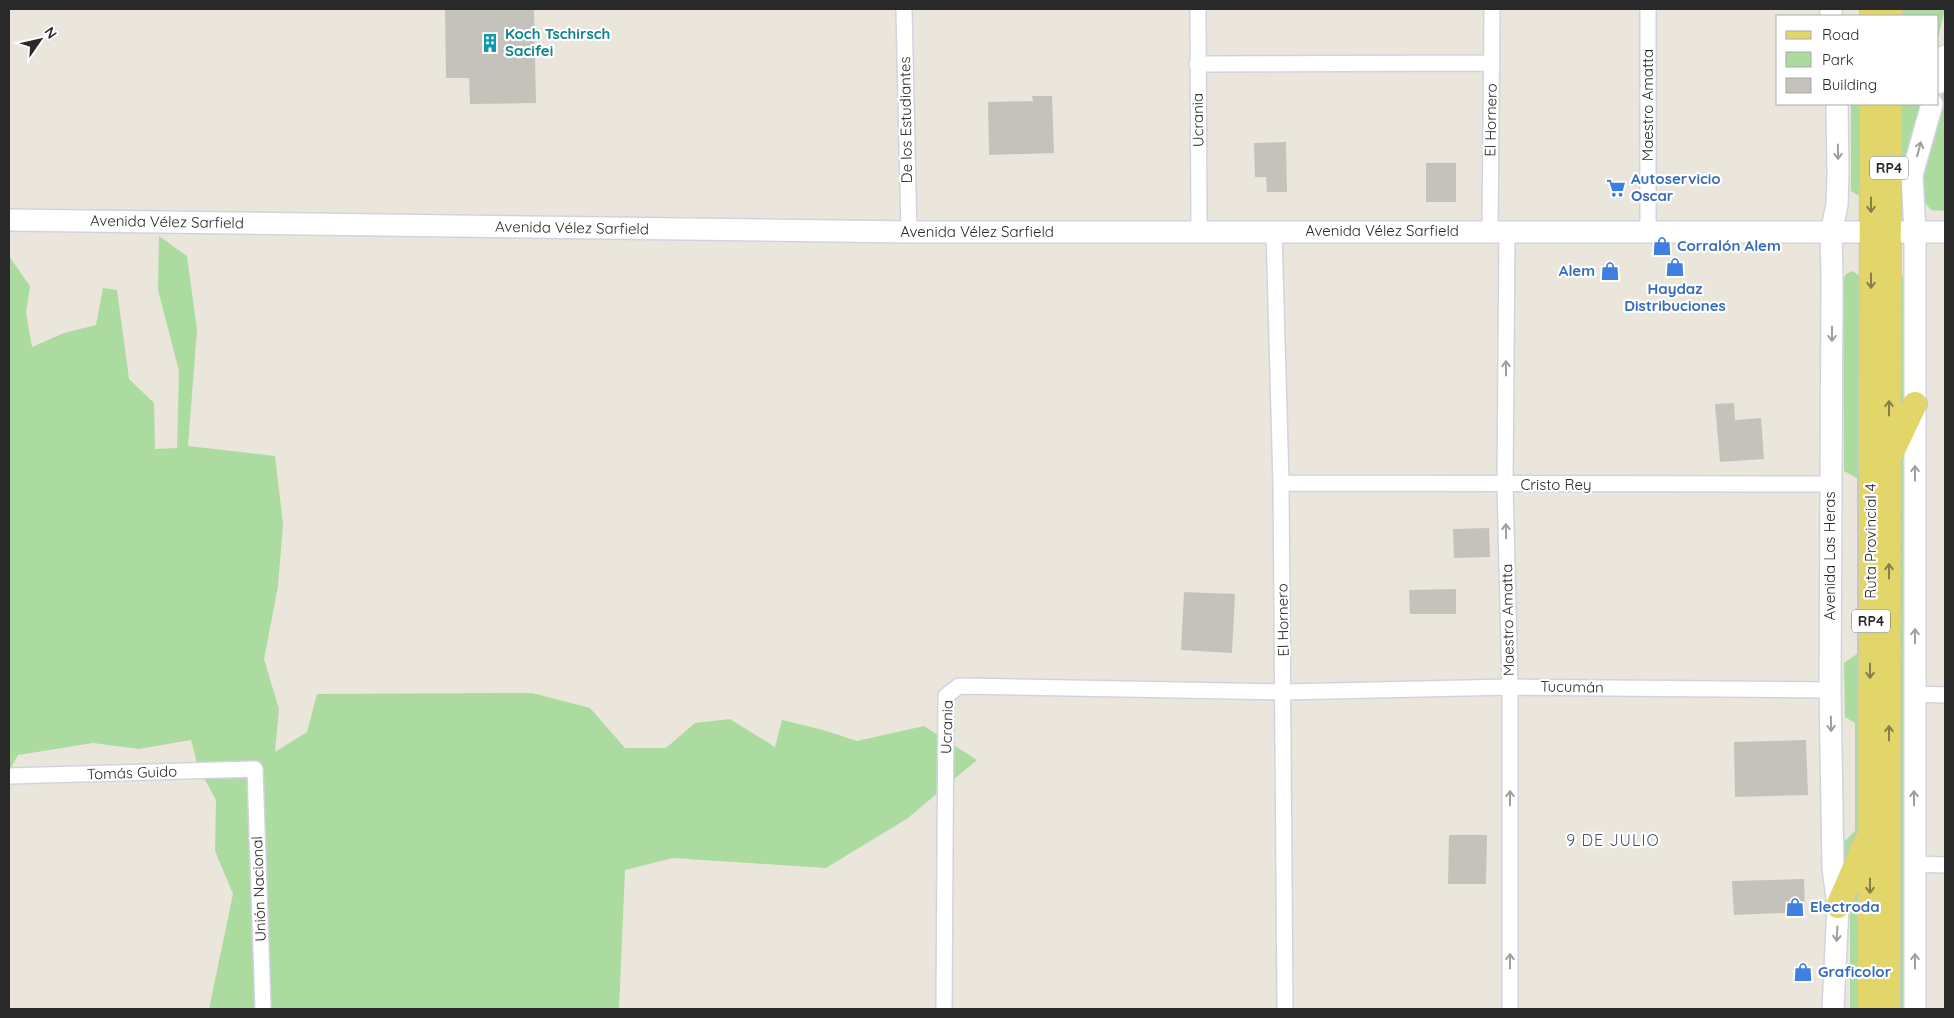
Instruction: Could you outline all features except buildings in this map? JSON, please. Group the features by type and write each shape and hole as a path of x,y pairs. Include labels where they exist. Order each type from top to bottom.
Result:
{"main road":[{"path":"1939,79 1945,56"},
{"name":"Avenida Las Heras","path":"1833,1009 1838,906 1833,868 1830,690 1831,233 1836,205 1838,174 1837,105"},
{"name":"Ruta Provincial 4","path":"1872,105 1880,232 1889,458 1888,1009"},
{"name":"Ruta Provincial 4","path":"1870,1009 1870,833 1880,232 1889,105"},
{"path":"1915,1009 1915,232 1912,175 1932,105"},
{"name":"Avenida Vélez Sarfield","path":"9,220 909,232 1945,232"},
{"path":"1889,458 1915,404"},
{"path":"1838,906 1870,833"}],"street":[{"name":"De los Estudiantes","path":"904,9 909,232"},
{"name":"Ucrania","path":"1198,9 1199,231"},
{"name":"El Hornero","path":"1492,9 1498,231"},
{"name":"Maestro Amatta","path":"1648,9 1648,232"},
{"path":"1197,64 1492,63"},
{"name":"El Hornero","path":"1274,231 1281,483 1284,692 1285,1009"},
{"name":"Maestro Amatta","path":"1498,231 1510,687 1510,1009"},
{"name":"Cristo Rey","path":"1281,483 1505,485 1830,484"},
{"name":"Ucrania","path":"944,1009 946,696 959,686 1284,692"},
{"name":"Tucumán","path":"1284,692 1510,687 1830,690"},
{"path":"1915,694 1945,695"},
{"name":"Tomás Guido","path":"9,776 255,769"},
{"name":"Unión Nacional","path":"255,769 263,1009"},
{"path":"1914,864 1945,865"}],"green space":[{"path":"1896,9 1945,9 1939,34 1939,15 1896,15"},
{"path":"1945,82 1945,211 1931,210 1923,200 1923,173"},
{"path":"1851,105 1864,105 1861,194 1857,195 1851,191"},
{"path":"1896,105 1921,105 1902,178 1899,179"},
{"path":"159,236 187,256 197,330 188,446 275,456 283,524 278,586 264,659 279,709 275,752 307,732 317,694 532,693 590,708 625,748 666,748 695,723 730,719 775,747 782,720 857,741 924,726 977,760 908,818 826,868 673,858 625,870 619,1009 209,1009 233,894 215,851 216,800 198,767 191,740 139,749 93,743 18,755 9,771 9,256 30,286 26,313 32,347 64,333 96,325 103,288 117,290 129,379 154,403 155,449 177,448 179,371 158,290"},
{"path":"1853,271 1861,277 1863,832 1849,863 1843,865 1843,843 1855,831 1855,723 1845,717 1844,663 1857,654 1857,478 1844,471 1843,280 1846,274"},
{"path":"1901,275 1905,281 1908,390 1899,417 1899,276"},
{"path":"1905,442 1909,1009 1896,1009 1896,473"},
{"path":"1860,878 1863,1009 1850,1009 1850,903"}],"place":[{"name":"Koch Tschirsch Sacifei","path":"490,43"},
{"name":"Autoservicio Oscar","path":"1616,188"},
{"name":"Corralón Alem","path":"1662,246"},
{"name":"Haydaz Distribuciones","path":"1675,267"},
{"name":"Alem","path":"1610,271"},
{"name":"Electroda","path":"1795,907"},
{"name":"Graficolor","path":"1803,972"}],"district":[{"name":"9 DE JULIO","path":"1613,840"}]}
